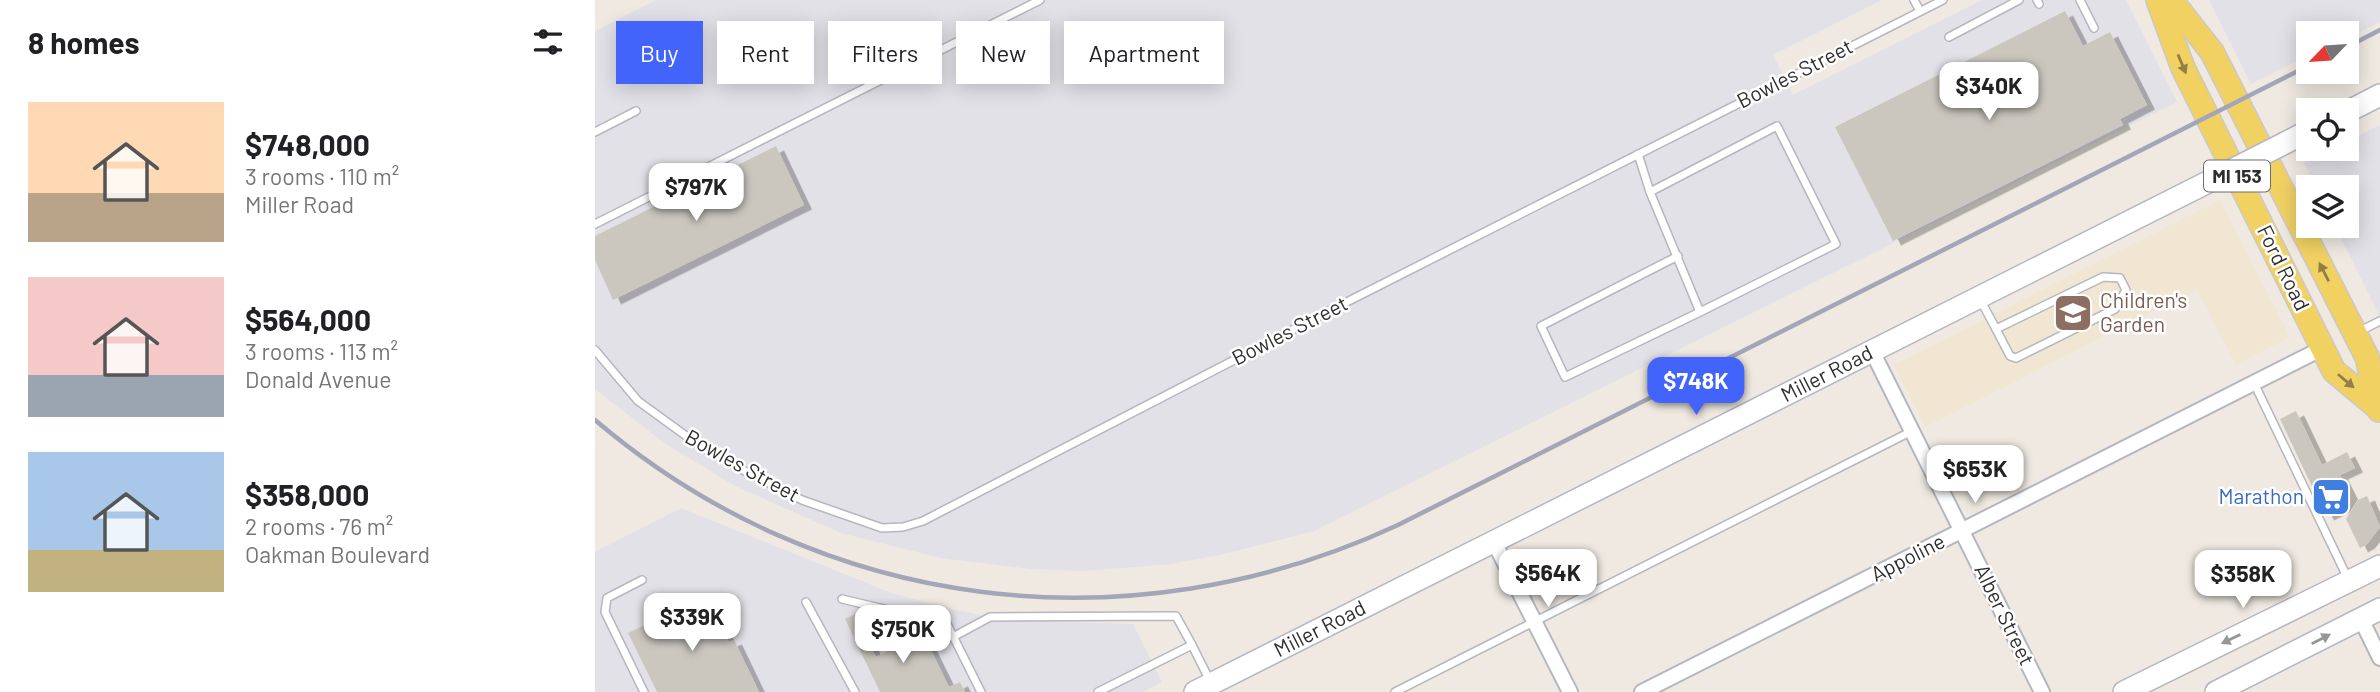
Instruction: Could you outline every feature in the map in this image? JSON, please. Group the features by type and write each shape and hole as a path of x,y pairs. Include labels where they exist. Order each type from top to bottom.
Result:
{"main road":[{"name":"Ford Road","path":"2158,0 2183,68 2334,371 2378,410"},
{"name":"Ford Road","path":"2171,0 2212,52 2355,333 2367,357 2378,410"}],"street":[{"path":"2359,106 2380,95"},
{"name":"Miller Road","path":"1204,688 2296,137"},
{"name":"Appoline","path":"1642,692 2323,348"},
{"name":"Alber Street","path":"1872,351 2042,692"},
{"path":"1494,542 1570,692"},
{"path":"2124,692 2380,566"},
{"path":"2216,692 2371,614 2378,650"}],"lane":[{"path":"595,224 1040,0"},
{"path":"1914,0 1920,11"},
{"name":"Bowles Street","path":"595,350 638,401 699,446 802,500 882,528 903,527 923,521 1943,0"},
{"path":"1949,37 2019,0"},
{"path":"2080,0 2094,28"},
{"path":"595,132 636,111"},
{"path":"1650,192 1777,126 1836,244 1565,377 1541,326 1678,256"},
{"path":"1638,154 1650,192 1700,312"},
{"path":"1979,298 2010,356 2016,358 2115,309 2126,290 2120,278 2103,277 1996,329"},
{"path":"2355,333 2380,321"},
{"path":"2254,383 2349,581"},
{"path":"1395,692 1912,431"},
{"path":"642,580 607,598 604,612 644,692"},
{"path":"842,599 947,625 981,692"},
{"path":"806,602 855,692"},
{"path":"953,637 990,617 1176,617 1192,645 1204,688"},
{"path":"1098,692 1192,645"}],"shaded area":[{"path":"656,0 1882,0 1773,55 1793,95 1982,0 2126,0 2177,102 1314,531 1224,554 1171,564 1084,571 1030,569 941,558 841,533 733,485 663,442 595,389 595,31"},
{"path":"2209,0 2380,0 2380,22 2359,32 2359,21 2296,21 2296,62 2251,84"},
{"path":"2380,125 2380,317 2341,238 2359,238 2359,175 2310,175 2304,163 2359,161 2359,135"},
{"name":"Children's Garden","path":"2220,200 2290,337 2236,365 2197,289 1925,427 1894,365"},
{"path":"681,508 894,594 952,609 1003,620 1133,624 1162,682 1143,692 595,692 595,552"}],"building":[{"path":"2065,11 2083,46 2110,32 2147,105 2120,119 2123,125 1893,241 1835,127"},
{"path":"776,146 804,205 613,300 595,260 595,236"},
{"path":"2296,411 2322,465 2347,452 2355,468 2340,475 2350,495 2342,508 2326,516 2280,419"},
{"path":"2367,496 2380,527 2367,544 2360,548 2346,519 2358,500"},
{"path":"706,595 729,642 734,640 759,692 657,692 628,633"},
{"path":"855,614 876,657 923,634 949,687 960,682 965,692 880,692 845,619"}],"railway":[{"path":"2359,41 2380,30"},
{"path":"595,420 684,485 778,535 878,571 981,592 1086,598 1191,588 1296,564 1398,525 2296,72"}],"place":[{"name":"Children's Garden","path":"2073,313"},
{"name":"Marathon","path":"2331,497"}]}
